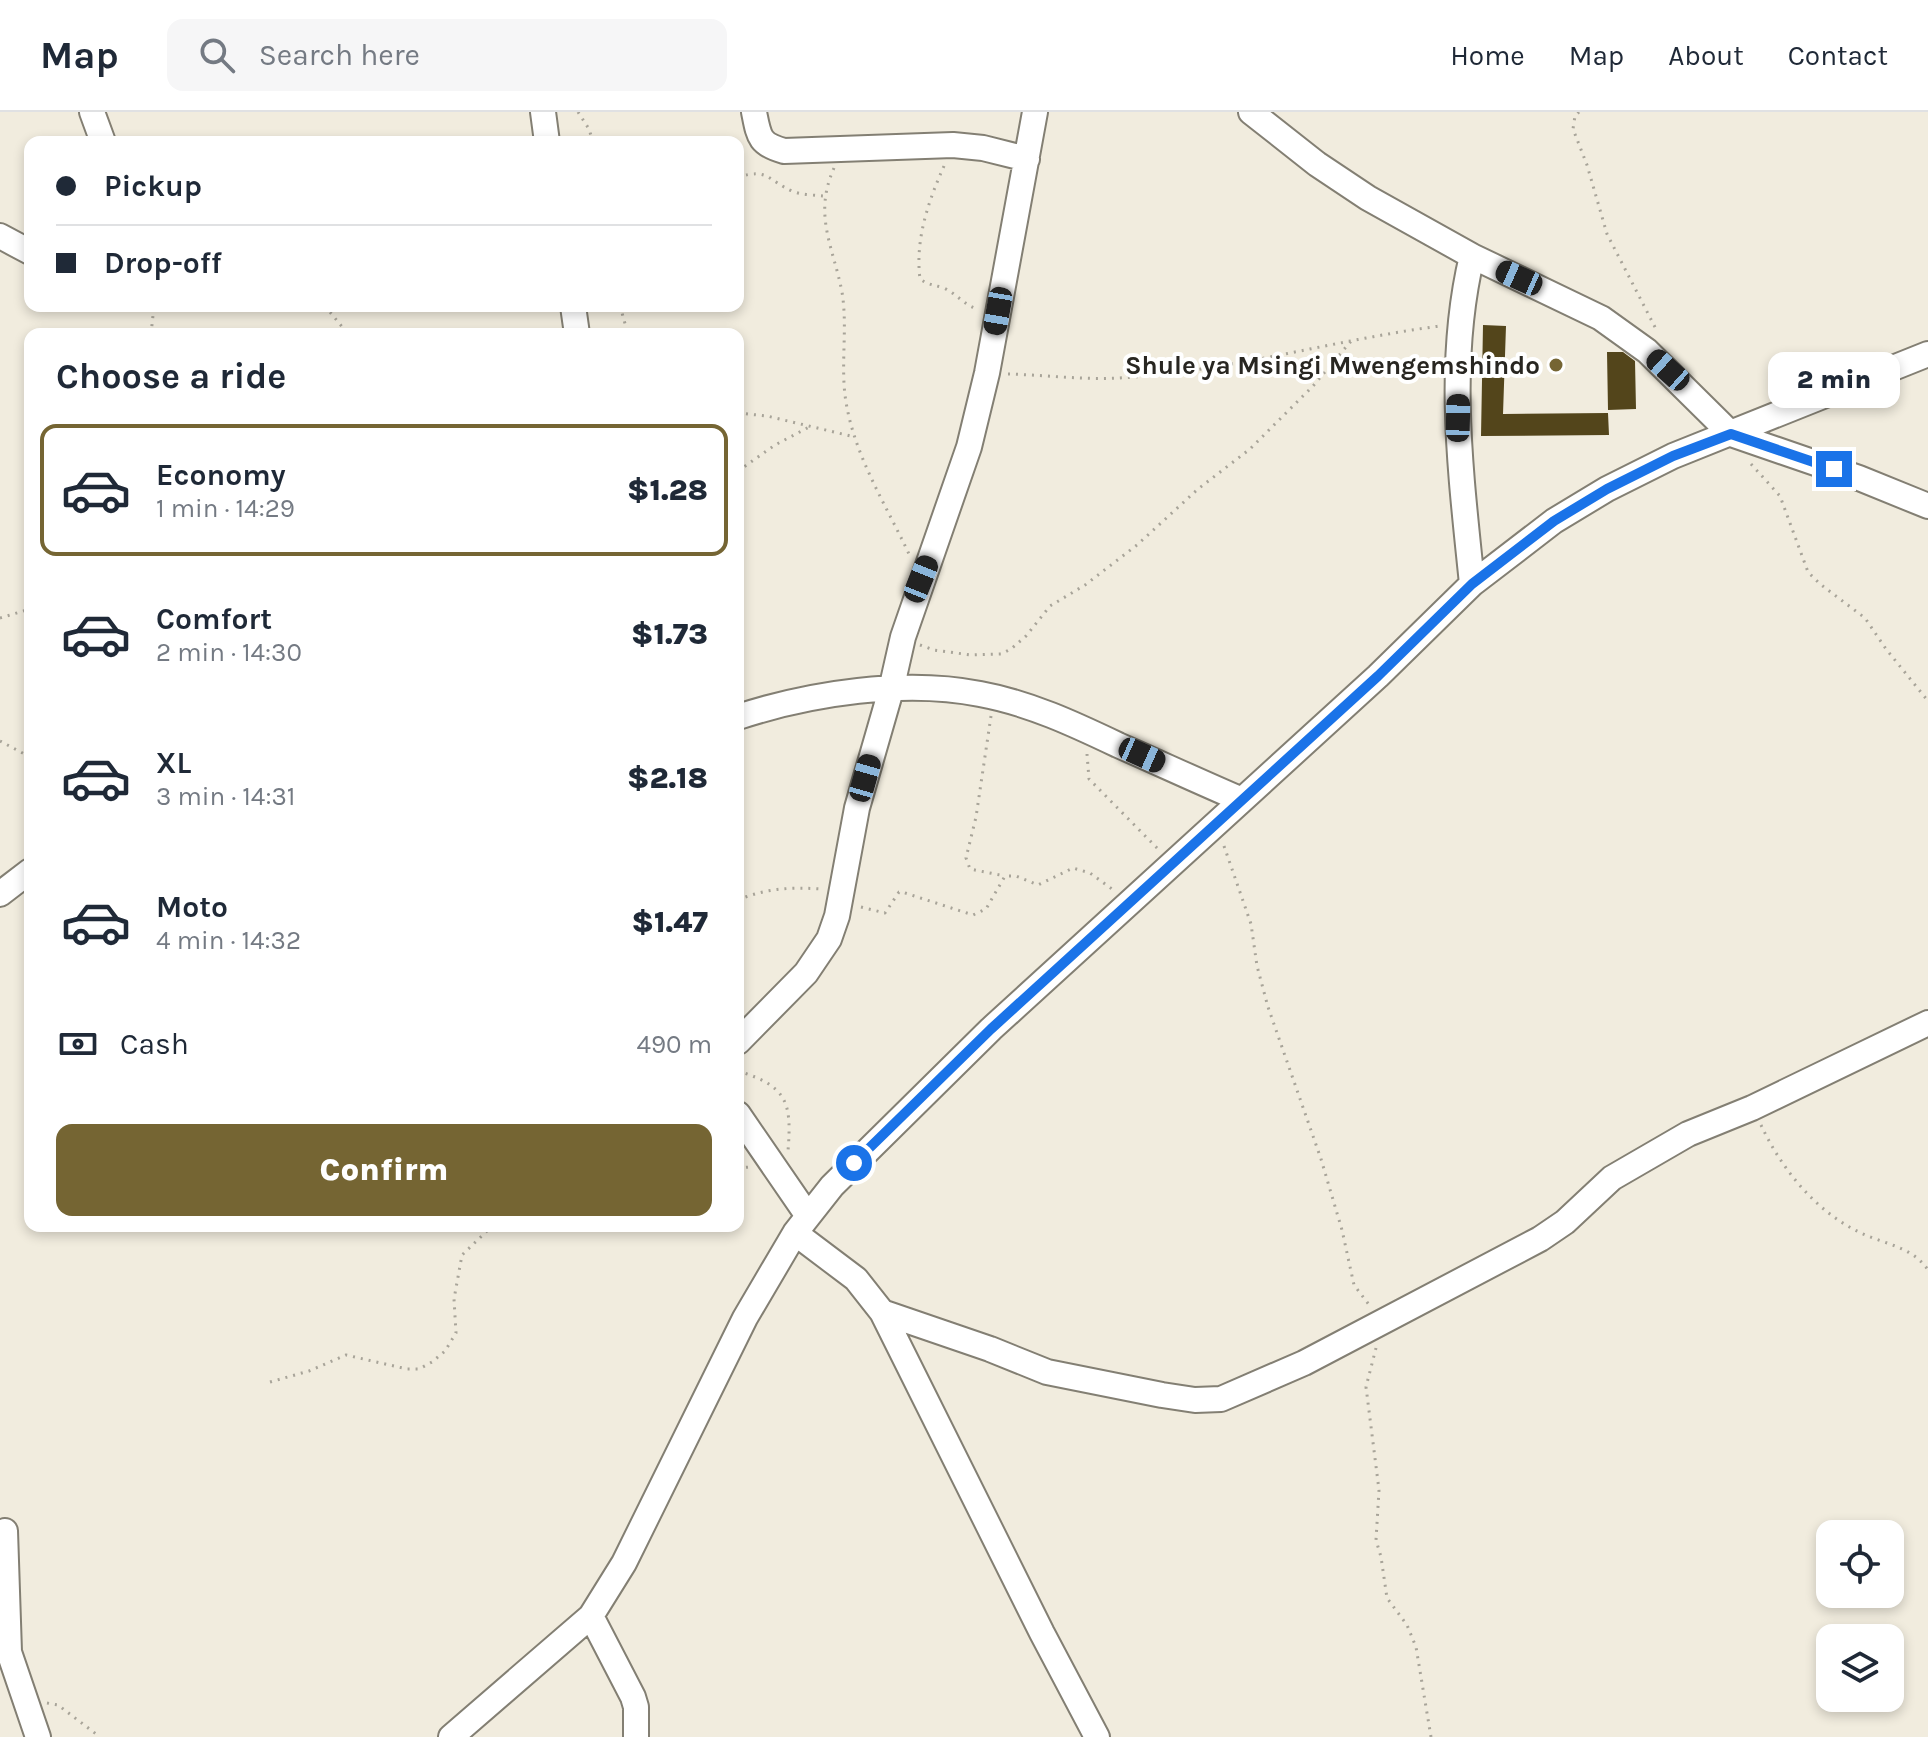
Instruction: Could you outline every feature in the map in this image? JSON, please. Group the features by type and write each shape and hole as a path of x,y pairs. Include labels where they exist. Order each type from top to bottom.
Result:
{"street":[{"path":"92,112 101,136"},
{"path":"543,112 546,136"},
{"path":"754,112 760,137 766,146 784,151 953,145 983,148 1027,159"},
{"path":"744,1036 806,973 829,939 841,896 857,808 903,637 969,447 987,373 1035,112"},
{"path":"1251,112 1317,164 1368,198 1472,256 1601,318 1647,351 1727,435 1859,478 1928,506"},
{"path":"0,236 24,249"},
{"path":"1472,256 1460,323 1458,447 1472,584"},
{"path":"451,1737 591,1616 624,1563 745,1318 802,1225 832,1186 991,1029 1378,676 1472,584 1554,521 1607,489 1673,456 1928,354"},
{"path":"744,715 800,700 891,690 934,689 993,697 1081,727 1242,800"},
{"path":"0,894 24,876"},
{"path":"882,1312 1047,1372 1195,1400 1221,1399 1383,1323 1553,1231 1612,1178 1688,1134 1752,1108 1928,1023"},
{"path":"744,1123 787,1187 802,1225 856,1279 882,1312 1097,1737"},
{"path":"5,1531 9,1652 38,1737"},
{"path":"591,1616 636,1707 636,1737"}],"path":[{"path":"578,112 591,136"},
{"path":"1579,112 1575,116 1573,129 1607,234 1659,337"},
{"path":"953,145 925,213 918,268 920,279 930,286 944,288 974,309 998,311"},
{"path":"845,150 833,170 824,196 827,239 842,296 843,382 855,437 921,579"},
{"path":"744,175 766,174 792,191 824,196"},
{"path":"330,312 343,328"},
{"path":"987,373 1117,378 1201,368 1460,323"},
{"path":"903,637 934,650 952,653 990,655 1011,649 1050,606 1085,585 1160,527 1198,489 1241,457 1313,386 1352,340"},
{"path":"744,414 767,416 855,437"},
{"path":"744,467 775,445 811,426"},
{"path":"1727,435 1780,496 1808,572 1865,618 1928,701"},
{"path":"0,618 24,611"},
{"path":"993,697 976,817 966,858 970,869 1016,876 1038,885 1065,871 1079,868 1100,880 1130,905"},
{"path":"1081,727 1089,779 1173,864"},
{"path":"0,741 24,754"},
{"path":"1215,824 1251,924 1257,966 1268,1007 1321,1159 1354,1285 1383,1323 1366,1387 1379,1490 1376,1540 1387,1598 1407,1625 1416,1647 1431,1737"},
{"path":"744,898 790,887 841,896 885,913 902,892 973,915 986,909 1005,876"},
{"path":"744,1074 776,1087 785,1101 790,1130 787,1187"},
{"path":"1752,1108 1794,1179 1828,1211 1858,1232 1915,1255 1928,1270"},
{"path":"270,1382 309,1371 346,1355 407,1369 419,1369 432,1362 445,1351 456,1333 454,1299 462,1255 486,1232"},
{"path":"24,1701 58,1705 100,1737"}],"building":[{"path":"1483,325 1506,326 1503,414 1608,413 1609,435 1481,436"},
{"path":"1607,352 1623,352 1635,361 1636,409 1608,410"}],"place":[{"name":"Shule ya Msingi Mwengemshindo","path":"1556,365"}],"route":[{"path":"854,1163 991,1029 1378,676 1472,584 1554,521 1607,489 1724,435 1731,434 1770,446 1834,469"}]}
